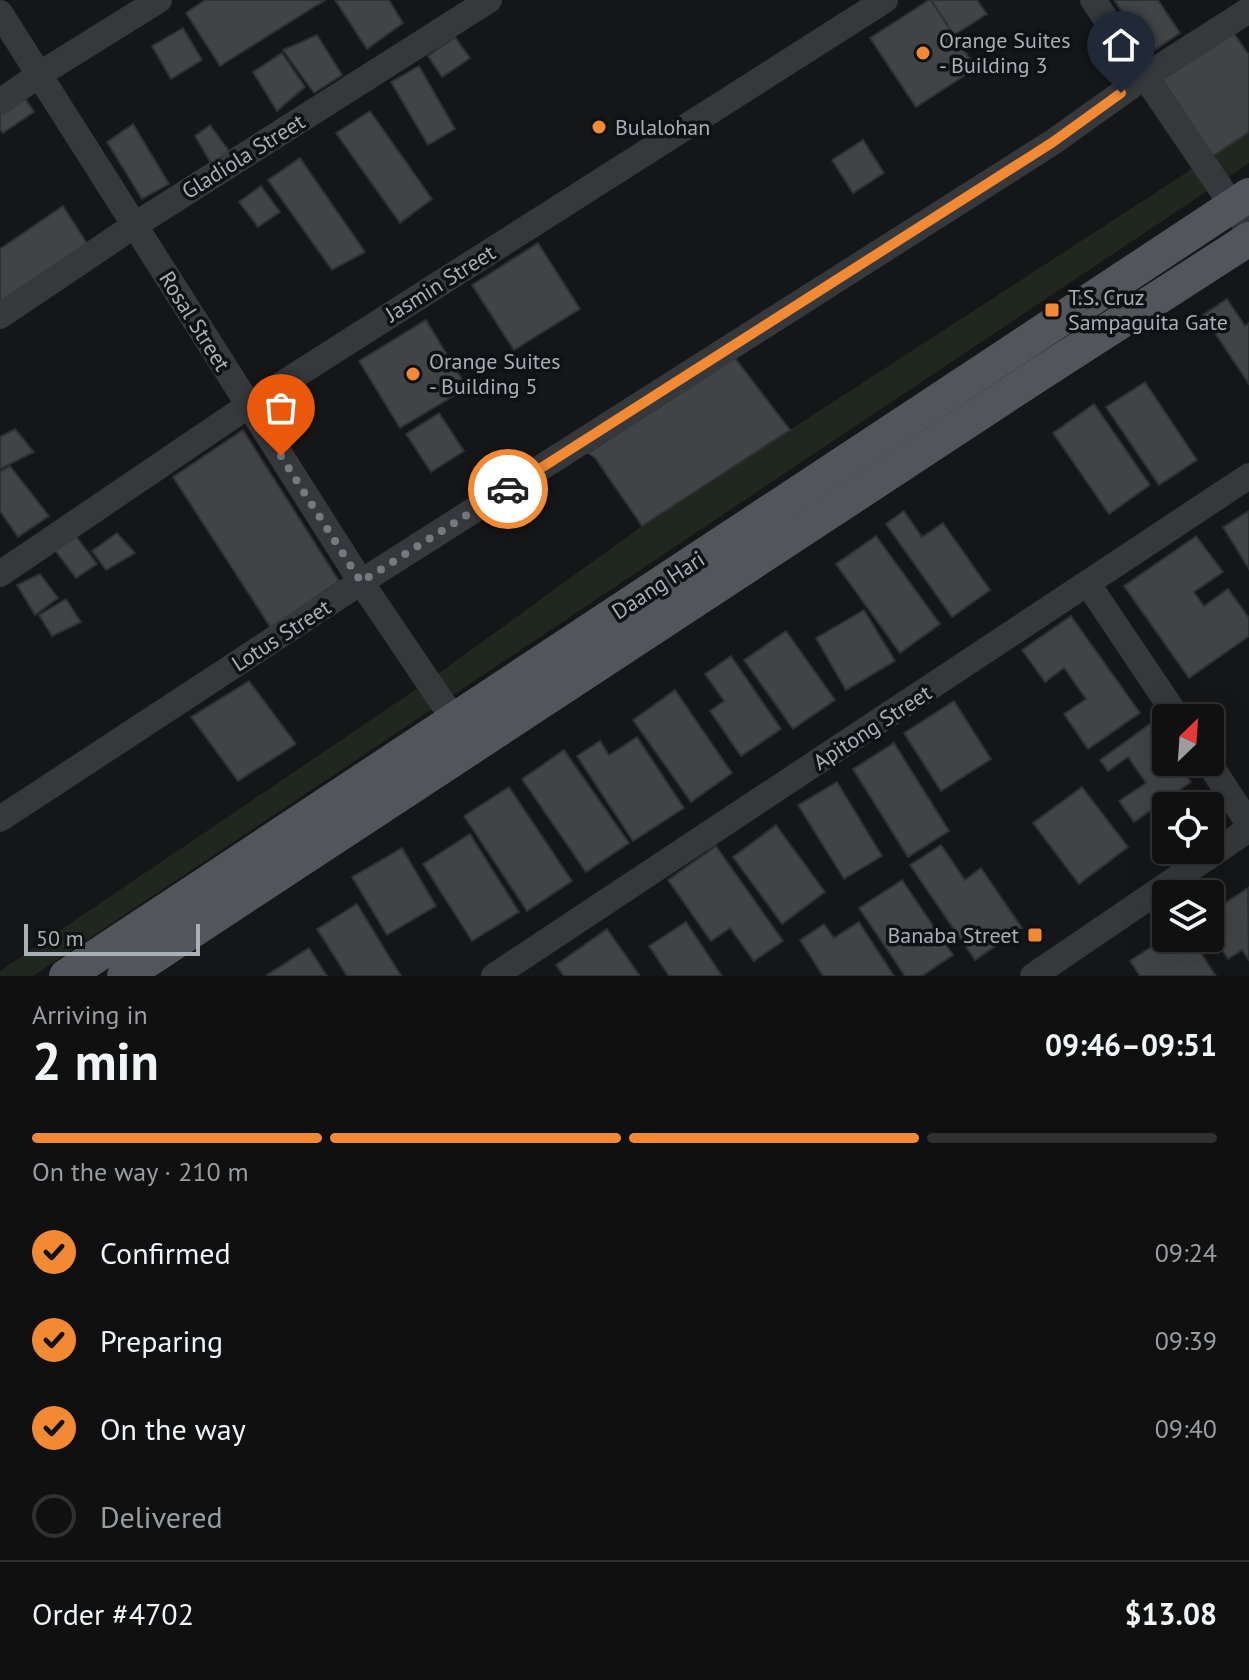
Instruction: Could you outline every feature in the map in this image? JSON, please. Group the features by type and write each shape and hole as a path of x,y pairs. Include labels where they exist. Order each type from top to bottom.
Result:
{"main road":[{"name":"Daang Hari","path":"124,976 464,733 1243,210"},
{"name":"Daang Hari","path":"66,976 464,733 1032,379 1249,239"}],"street":[{"path":"0,102 159,0"},
{"name":"Gladiola Street","path":"2,311 489,0"},
{"name":"Jasmin Street","path":"0,574 249,405 885,0"},
{"path":"1093,0 1144,77 1243,210"},
{"name":"Lotus Street","path":"2,813 1040,150 1144,77 1249,10"},
{"name":"Rosal Street","path":"0,13 361,582 464,733"},
{"name":"Apitong Street","path":"494,976 1249,476"},
{"path":"1088,584 1169,704"},
{"path":"1033,976 1249,826 1217,776"}],"shaded area":[{"path":"1249,132 1249,163 33,976 0,976 0,971 424,684 642,526"}],"building":[{"path":"205,0 325,0 220,66 186,13"},
{"path":"335,0 389,0 403,23 367,49"},
{"name":"Orange Suites - Building 3","path":"929,0 976,68 916,107 870,38"},
{"path":"931,0 977,0 987,14 954,35"},
{"path":"1114,0 1158,0 1180,33 1150,53"},
{"path":"183,28 202,60 171,79 152,46"},
{"path":"1233,32 1249,55 1249,132 1213,156 1162,79"},
{"path":"317,35 342,75 314,93 283,50"},
{"path":"455,37 470,58 442,77 428,56"},
{"path":"282,53 305,87 277,111 253,72"},
{"path":"419,66 455,129 428,145 391,82"},
{"path":"25,98 34,112 3,133 0,115"},
{"path":"370,111 432,199 400,223 336,133"},
{"path":"133,124 169,184 142,199 107,142"},
{"path":"210,125 232,155 215,170 195,136"},
{"path":"863,140 884,173 853,193 832,160"},
{"path":"300,158 365,252 332,270 268,180"},
{"path":"261,186 280,212 258,227 239,202"},
{"path":"63,206 90,248 0,301 0,249"},
{"path":"538,243 580,309 514,350 472,285"},
{"path":"1227,299 1245,326 1249,323 1249,384 1203,315"},
{"name":"Orange Suites - Building 5","path":"426,320 467,388 400,428 359,361"},
{"path":"735,358 790,430 642,526 595,458 588,453"},
{"path":"1145,382 1197,460 1159,485 1106,407"},
{"path":"1094,404 1150,485 1109,514 1053,433"},
{"path":"439,413 464,451 431,472 406,434"},
{"path":"15,429 34,452 0,469 0,437"},
{"path":"243,430 339,581 271,628 173,477"},
{"path":"10,466 49,516 18,537 0,511 0,472"},
{"path":"904,511 922,537 943,523 990,590 952,617 886,524"},
{"path":"1249,511 1249,569 1223,527"},
{"path":"72,531 97,564 76,578 51,545"},
{"path":"117,533 135,553 106,570 92,551"},
{"path":"876,536 940,624 900,653 836,564"},
{"path":"1196,536 1223,572 1194,592 1204,606 1228,589 1249,618 1249,636 1189,678 1124,586"},
{"path":"40,574 58,598 35,615 17,585"},
{"path":"66,599 81,622 52,636 39,615"},
{"path":"864,610 895,661 846,690 816,638"},
{"path":"1071,616 1140,713 1088,749 1064,714 1086,699 1064,668 1045,682 1022,650"},
{"path":"786,631 835,700 793,729 744,660"},
{"path":"731,656 781,729 741,756 710,711 724,701 705,674"},
{"path":"249,681 296,744 238,781 191,717"},
{"path":"675,690 732,773 691,802 633,720"},
{"path":"954,701 991,759 941,791 904,733"},
{"path":"1150,724 1152,776 1187,776 1191,782 1177,792 1152,792 1152,809 1134,822 1119,801 1146,783 1128,757 1108,771 1100,760"},
{"path":"637,737 684,808 633,841 577,756 600,741 609,755"},
{"path":"894,743 949,831 908,857 853,769"},
{"path":"564,750 629,843 586,872 522,779"},
{"path":"837,782 882,856 844,879 798,805"},
{"path":"509,787 572,881 527,911 464,816"},
{"path":"1082,787 1128,847 1079,884 1033,823"},
{"path":"776,825 825,892 782,924 733,857"},
{"path":"470,834 519,912 472,941 423,864"},
{"path":"941,845 965,880 981,868 1022,928 975,960 910,865"},
{"path":"716,846 783,941 754,961 730,928 711,941 668,880"},
{"path":"402,848 436,906 387,935 352,877"},
{"path":"902,880 953,955 922,976 905,976 859,908"},
{"path":"1248,888 1249,960 1242,950 1228,959 1223,952 1224,904"},
{"path":"357,904 401,976 347,976 317,929"},
{"path":"686,922 722,976 669,976 649,946"},
{"path":"859,922 894,976 823,976 800,940 824,924 834,938"},
{"path":"607,929 640,976 564,976 556,965"},
{"path":"1152,946 1152,952 1200,952 1216,976 1140,976 1130,961"},
{"path":"309,948 327,976 267,975"}],"way so far":[{"path":"281,456 361,582 508,489"}],"place":[{"name":"Orange Suites - Building 3","path":"923,53"},
{"name":"Bulalohan","path":"599,127"},
{"name":"T.S. Cruz Sampaguita Gate","path":"1052,310"},
{"name":"Orange Suites - Building 5","path":"413,374"},
{"name":"Banaba Street","path":"1035,935"}],"route":[{"path":"508,489 1053,142 1121,93"}]}
